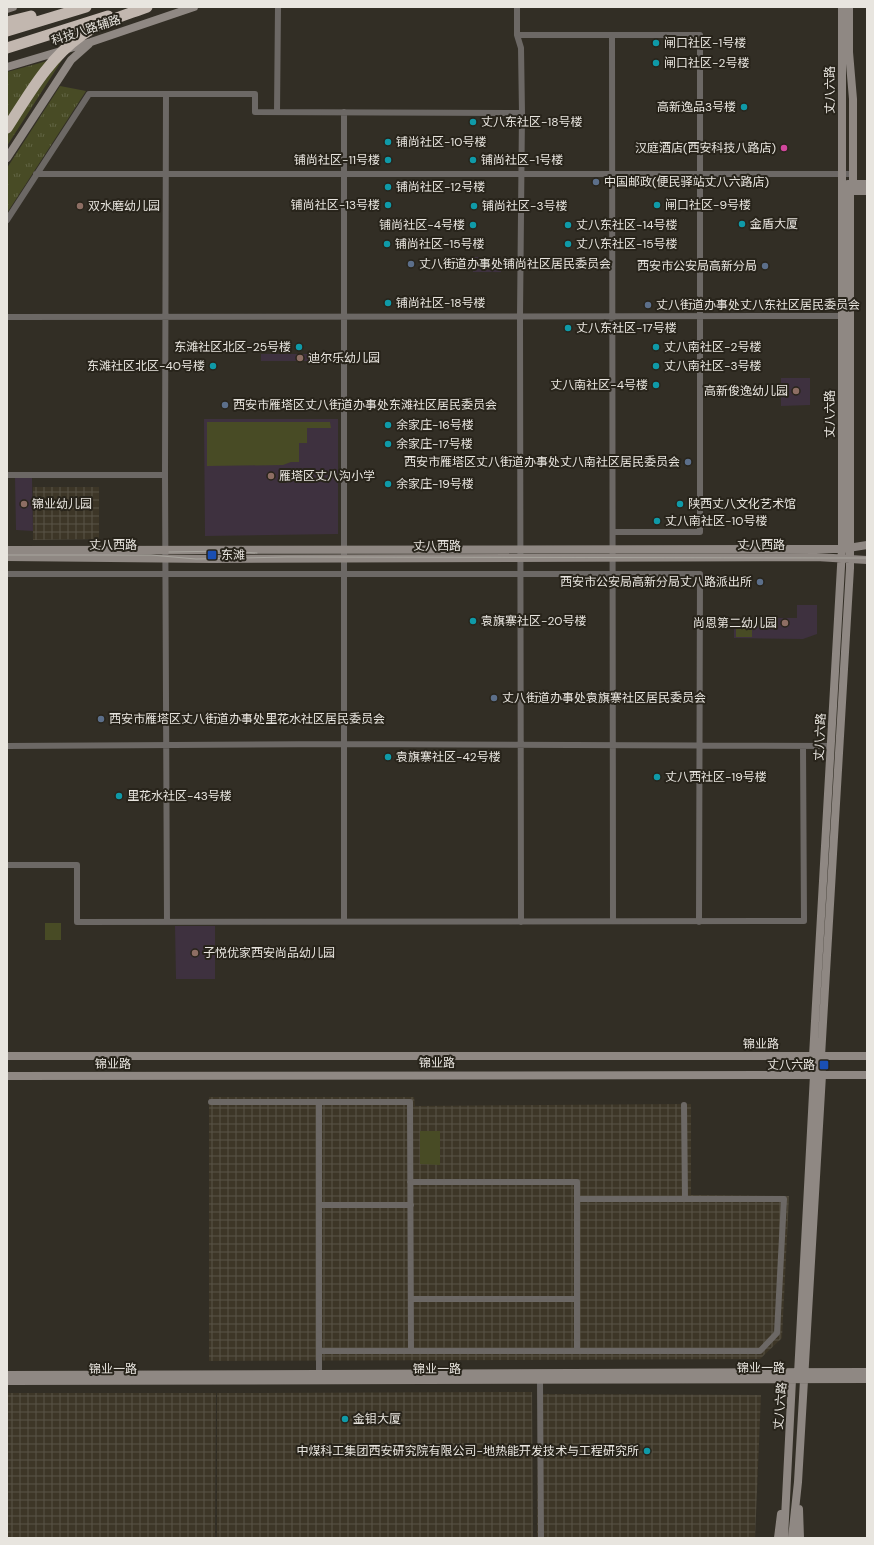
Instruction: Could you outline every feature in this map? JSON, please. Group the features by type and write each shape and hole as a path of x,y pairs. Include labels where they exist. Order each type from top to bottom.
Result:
{"highway":[{"path":"7,128 45,69 58,55 83,35 113,17 140,7"},
{"path":"7,48 147,7"},
{"path":"7,22 49,12 83,8"},
{"path":"7,31 83,8"}],"main road":[{"path":"7,9 13,7"},
{"name":"科技八路辅路","path":"7,67 91,42 194,7"},
{"name":"丈八六路","path":"817,1056 846,553 847,187 842,174 842,7"},
{"name":"丈八六路","path":"784,1538 789,1528 798,1482 799,1377 818,1075 817,1056 831,746 846,553 842,316 847,187 853,174 853,99 849,52 849,7"},
{"path":"7,158 71,60 91,42"},
{"path":"847,187 867,184"},
{"path":"847,187 867,190"},
{"name":"丈八西路","path":"846,553 867,545"},
{"name":"丈八西路","path":"7,550 166,553 212,559 520,549 613,554"},
{"name":"丈八西路","path":"7,556 166,553"},
{"name":"丈八西路","path":"344,554 520,558 613,554 846,553 867,560"},
{"name":"锦业路","path":"7,1056 867,1056"},
{"name":"锦业路","path":"7,1076 867,1075"},
{"name":"锦业一路","path":"7,1381 540,1381 799,1377 867,1372"},
{"name":"锦业一路","path":"7,1375 799,1377 867,1379"},
{"name":"丈八六路","path":"792,1538 789,1528 787,1468 799,1377"},
{"path":"778,1538 787,1468"},
{"path":"798,1482 800,1538"}],"street":[{"path":"277,112 278,7"},
{"path":"517,7 517,35 521,48 522,113 520,316 521,922"},
{"path":"517,35 700,35 700,532 613,532"},
{"path":"612,35 613,921"},
{"path":"7,220 89,94 255,94 255,112 522,113"},
{"path":"166,94 165,475 167,922"},
{"path":"344,112 342,174 344,921"},
{"path":"36,174 853,174"},
{"path":"7,316 842,316"},
{"path":"7,475 165,475"},
{"path":"7,574 700,574 699,922"},
{"path":"7,746 167,744 613,744 831,746"},
{"path":"7,865 77,865 77,922 804,921 803,746"},
{"path":"211,1102 410,1102 412,1351"},
{"path":"319,1102 319,1375"},
{"path":"684,1106 685,1199"},
{"path":"410,1182 577,1182 577,1351"},
{"path":"319,1351 760,1351 777,1334 784,1199 577,1199"},
{"path":"319,1205 410,1205"},
{"path":"411,1299 577,1299"},
{"path":"540,1381 541,1538"}],"shaded area":[{"path":"473,257 501,257 501,272 473,272"},
{"name":"迪尔乐幼儿园","path":"261,354 339,354 339,361 261,361"},
{"name":"高新俊逸幼儿园","path":"781,378 810,378 810,405 781,406"},
{"name":"雁塔区丈八沟小学","path":"204,419 338,419 338,534 205,536"},
{"name":"锦业幼儿园","path":"15,478 32,478 33,531 16,530"},
{"path":"33,487 99,487 99,539 33,540"},
{"name":"尚恩第二幼儿园","path":"797,605 817,605 817,634 803,639 734,638 734,629 753,629 754,618 797,618"},
{"name":"子悦优家西安尚品幼儿园","path":"175,926 215,926 215,979 176,979"},
{"path":"209,1097 414,1097 415,1106 691,1104 691,1195 789,1196 782,1338 760,1359 209,1361"},
{"path":"532,1392 533,1538 217,1538 217,1393"},
{"path":"7,1393 216,1393 215,1538 7,1538"},
{"path":"538,1394 761,1395 755,1538 537,1538"}],"green space":[{"path":"58,58 62,60 7,146 7,72"},
{"path":"60,86 86,91 7,213 7,168"},
{"path":"207,422 330,422 331,428 307,428 307,443 299,443 299,462 291,462 283,465 207,466"},
{"path":"736,629 752,629 752,637 736,637"},
{"path":"45,923 61,923 61,940 45,940"},
{"path":"420,1131 440,1131 440,1165 420,1164"}],"tram line":[{"path":"169,552 226,551 257,553"},
{"path":"7,555 151,555 196,559 287,557 867,558"}],"place":[{"name":"闸口社区-1号楼","path":"656,43"},
{"name":"闸口社区-2号楼","path":"656,63"},
{"name":"高新逸品3号楼","path":"744,107"},
{"name":"丈八东社区-18号楼","path":"473,122"},
{"name":"铺尚社区-10号楼","path":"388,142"},
{"name":"汉庭酒店(西安科技八路店)","path":"784,148"},
{"name":"铺尚社区-11号楼","path":"388,160"},
{"name":"铺尚社区-1号楼","path":"473,160"},
{"name":"中国邮政(便民驿站丈八六路店)","path":"596,182"},
{"name":"铺尚社区-12号楼","path":"388,187"},
{"name":"铺尚社区-13号楼","path":"388,205"},
{"name":"闸口社区-9号楼","path":"657,205"},
{"name":"双水磨幼儿园","path":"80,206"},
{"name":"铺尚社区-3号楼","path":"474,206"},
{"name":"金盾大厦","path":"742,224"},
{"name":"铺尚社区-4号楼","path":"473,225"},
{"name":"丈八东社区-14号楼","path":"568,225"},
{"name":"铺尚社区-15号楼","path":"387,244"},
{"name":"丈八东社区-15号楼","path":"568,244"},
{"name":"丈八街道办事处铺尚社区居民委员会","path":"411,264"},
{"name":"西安市公安局高新分局","path":"765,266"},
{"name":"铺尚社区-18号楼","path":"388,303"},
{"name":"丈八街道办事处丈八东社区居民委员会","path":"648,305"},
{"name":"丈八东社区-17号楼","path":"568,328"},
{"name":"东滩社区北区-25号楼","path":"299,347"},
{"name":"丈八南社区-2号楼","path":"656,347"},
{"name":"迪尔乐幼儿园","path":"300,358"},
{"name":"东滩社区北区-40号楼","path":"213,366"},
{"name":"丈八南社区-3号楼","path":"656,366"},
{"name":"丈八南社区-4号楼","path":"656,385"},
{"name":"高新俊逸幼儿园","path":"796,391"},
{"name":"西安市雁塔区丈八街道办事处东滩社区居民委员会","path":"225,405"},
{"name":"余家庄-16号楼","path":"388,425"},
{"name":"余家庄-17号楼","path":"388,444"},
{"name":"西安市雁塔区丈八街道办事处丈八南社区居民委员会","path":"688,462"},
{"name":"雁塔区丈八沟小学","path":"271,476"},
{"name":"余家庄-19号楼","path":"388,484"},
{"name":"锦业幼儿园","path":"24,504"},
{"name":"陕西丈八文化艺术馆","path":"680,504"},
{"name":"丈八南社区-10号楼","path":"657,521"},
{"name":"东滩","path":"212,555"},
{"name":"西安市公安局高新分局丈八路派出所","path":"760,582"},
{"name":"袁旗寨社区-20号楼","path":"473,621"},
{"name":"尚恩第二幼儿园","path":"785,623"},
{"name":"丈八街道办事处袁旗寨社区居民委员会","path":"494,698"},
{"name":"西安市雁塔区丈八街道办事处里花水社区居民委员会","path":"101,719"},
{"name":"袁旗寨社区-42号楼","path":"388,757"},
{"name":"丈八西社区-19号楼","path":"657,777"},
{"name":"里花水社区-43号楼","path":"119,796"},
{"name":"子悦优家西安尚品幼儿园","path":"195,953"},
{"name":"丈八六路","path":"824,1065"},
{"name":"金钼大厦","path":"345,1419"},
{"name":"中煤科工集团西安研究院有限公司-地热能开发技术与工程研究所","path":"647,1451"}]}
